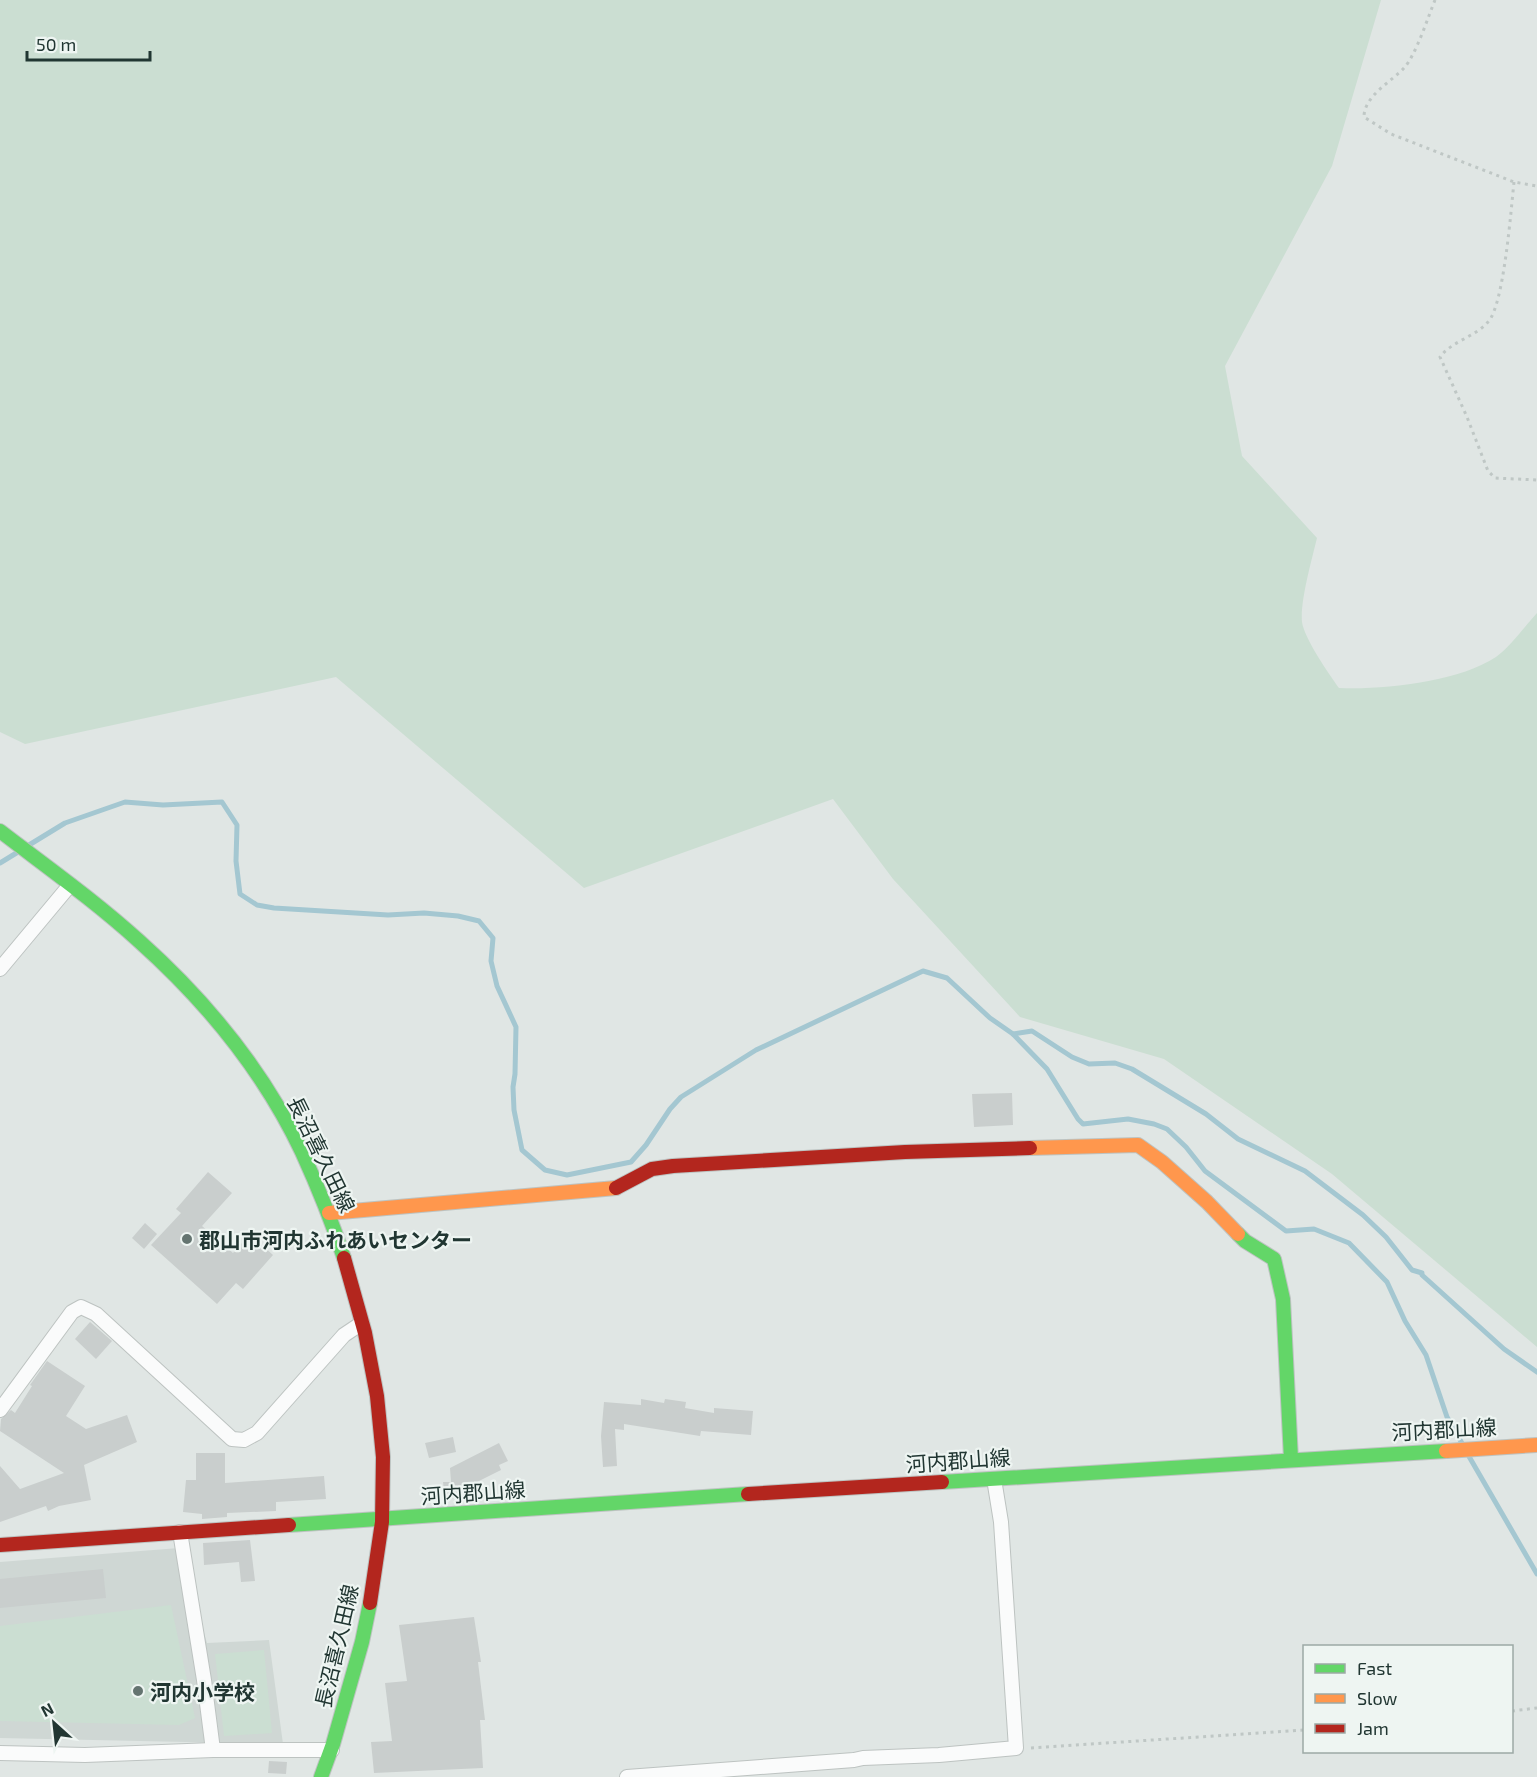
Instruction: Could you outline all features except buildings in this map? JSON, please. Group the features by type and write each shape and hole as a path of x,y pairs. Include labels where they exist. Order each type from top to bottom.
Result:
{"main road":[{"name":"長沼喜久田線","path":"0,831 70,885 159,959 240,1052 289,1127 329,1213 344,1253 362,1323 377,1399 382,1461 383,1519 364,1635 332,1750 321,1777"},
{"path":"329,1213 613,1189 652,1169 673,1166 905,1152 1138,1145 1155,1156 1207,1202 1245,1241 1274,1259 1283,1299 1291,1459"},
{"name":"河内郡山線","path":"0,1545 1537,1444"}],"street":[{"path":"0,969 70,885"},
{"path":"0,1410 72,1312 81,1306 96,1314 232,1439 244,1440 257,1433 344,1335 362,1323"},
{"path":"627,1777 1016,1748 1001,1522 994,1479"},
{"path":"180,1532 213,1750"},
{"path":"0,1753 85,1755 213,1750 332,1750"}],"path":[{"path":"1435,0 1407,65 1372,97 1365,106 1364,117 1391,134 1514,182 1537,186"},
{"path":"1514,182 1502,284 1492,317 1474,334 1440,357 1488,471 1495,478 1537,480"},
{"path":"1513,1711 1537,1708"},
{"path":"1016,1748 1303,1730"}],"shaded area":[{"name":"河内小学校","path":"179,1548 207,1643 269,1640 283,1744 0,1738 0,1562"}],"green space":[{"path":"0,0 1381,0 1332,166 1225,366 1242,456 1317,538 1305,592 1302,622 1312,646 1339,688 1398,686 1462,673 1480,666 1501,653 1537,613 1537,1347 1332,1174 1164,1059 1020,1017 893,879 833,799 584,888 336,677 25,744 0,732"},
{"path":"171,1605 195,1718 179,1725 0,1721 0,1626"},
{"path":"264,1650 272,1733 224,1736 215,1654"}],"waterway":[{"path":"29,845 65,823 125,802 163,805 222,802 237,825 236,861 240,894 257,905 388,915 424,913 458,916 479,921 493,938 491,961 497,986 516,1027 514,1110 522,1150 545,1170 567,1175 631,1162 681,1097 756,1050 923,971 947,978 990,1018 1013,1034 1047,1069 1083,1124 1128,1119 1167,1129 1186,1147 1205,1171 1286,1231 1314,1229 1349,1243 1387,1282 1405,1321 1426,1355 1447,1417 1463,1445"},
{"path":"0,863 18,852"},
{"path":"1013,1034 1032,1031 1072,1057 1089,1064 1115,1063 1132,1069 1206,1114 1238,1139 1305,1171 1363,1215 1386,1237 1412,1270 1422,1273 1504,1349 1537,1372"},
{"path":"1467,1453 1537,1574"}],"traffic: fast":[{"path":"0,831 88,898 139,941 187,988 231,1039 287,1122 314,1178 344,1258"},
{"path":"1238,1234 1274,1259 1283,1299 1291,1459"},
{"path":"942,1482 1446,1451"},
{"path":"289,1525 748,1494"},
{"path":"321,1777 333,1744 362,1642 370,1603"}],"traffic: slow":[{"path":"1030,1148 1138,1145 1162,1162 1207,1202 1238,1234"},
{"path":"329,1213 616,1188"},
{"path":"1446,1451 1537,1445"}],"traffic: jam":[{"path":"616,1188 652,1169 673,1166 905,1152 1030,1148"},
{"path":"344,1258 365,1333 377,1396 383,1457 382,1522 370,1603"},
{"path":"748,1494 942,1482"},
{"path":"0,1545 289,1525"}],"place":[{"name":"郡山市河内ふれあいセンター","path":"187,1239"},
{"name":"河内小学校","path":"138,1691"}]}
